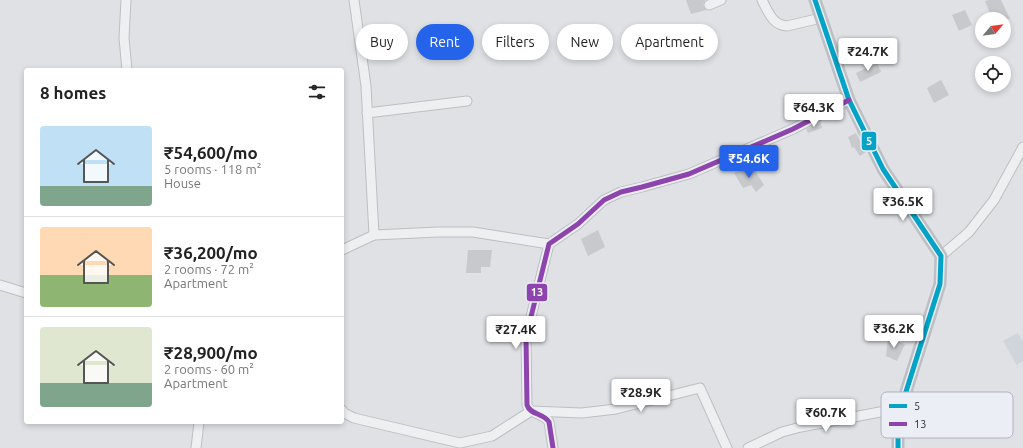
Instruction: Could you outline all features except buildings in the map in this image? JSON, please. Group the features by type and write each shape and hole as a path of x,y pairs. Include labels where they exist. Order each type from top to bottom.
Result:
{"street":[{"path":"126,0 124,38 127,68"},
{"path":"354,0 366,86 374,235"},
{"path":"709,6 721,0"},
{"path":"762,0 770,17 782,26 821,18"},
{"path":"815,0 850,100 883,169 941,256 940,284 906,392"},
{"path":"553,448 549,422 544,416 527,408 526,337 549,244 578,224 604,200 621,192 689,174 793,129 850,100"},
{"path":"368,112 467,101"},
{"path":"941,256 969,232 994,200 1023,147"},
{"path":"344,249 374,235 438,232 473,232 549,244"},
{"path":"0,285 24,292"},
{"path":"344,413 354,418 460,443 492,436 531,411 582,413 616,409 700,388 727,448"},
{"path":"748,448 788,431 881,412"},
{"path":"196,448 199,424"}],"shaded area":[{"path":"1018,333 1023,342 1023,361 1017,365 1003,341"}],"transit line":[{"name":"5","path":"815,0 849,100 883,169 941,256 940,284 906,392"},
{"name":"13","path":"553,448 549,422 544,417 531,411 527,405 526,337 549,244 578,224 604,200 621,192 689,174 793,129 849,100"},
{"name":"5","path":"898,438 898,448"}]}
